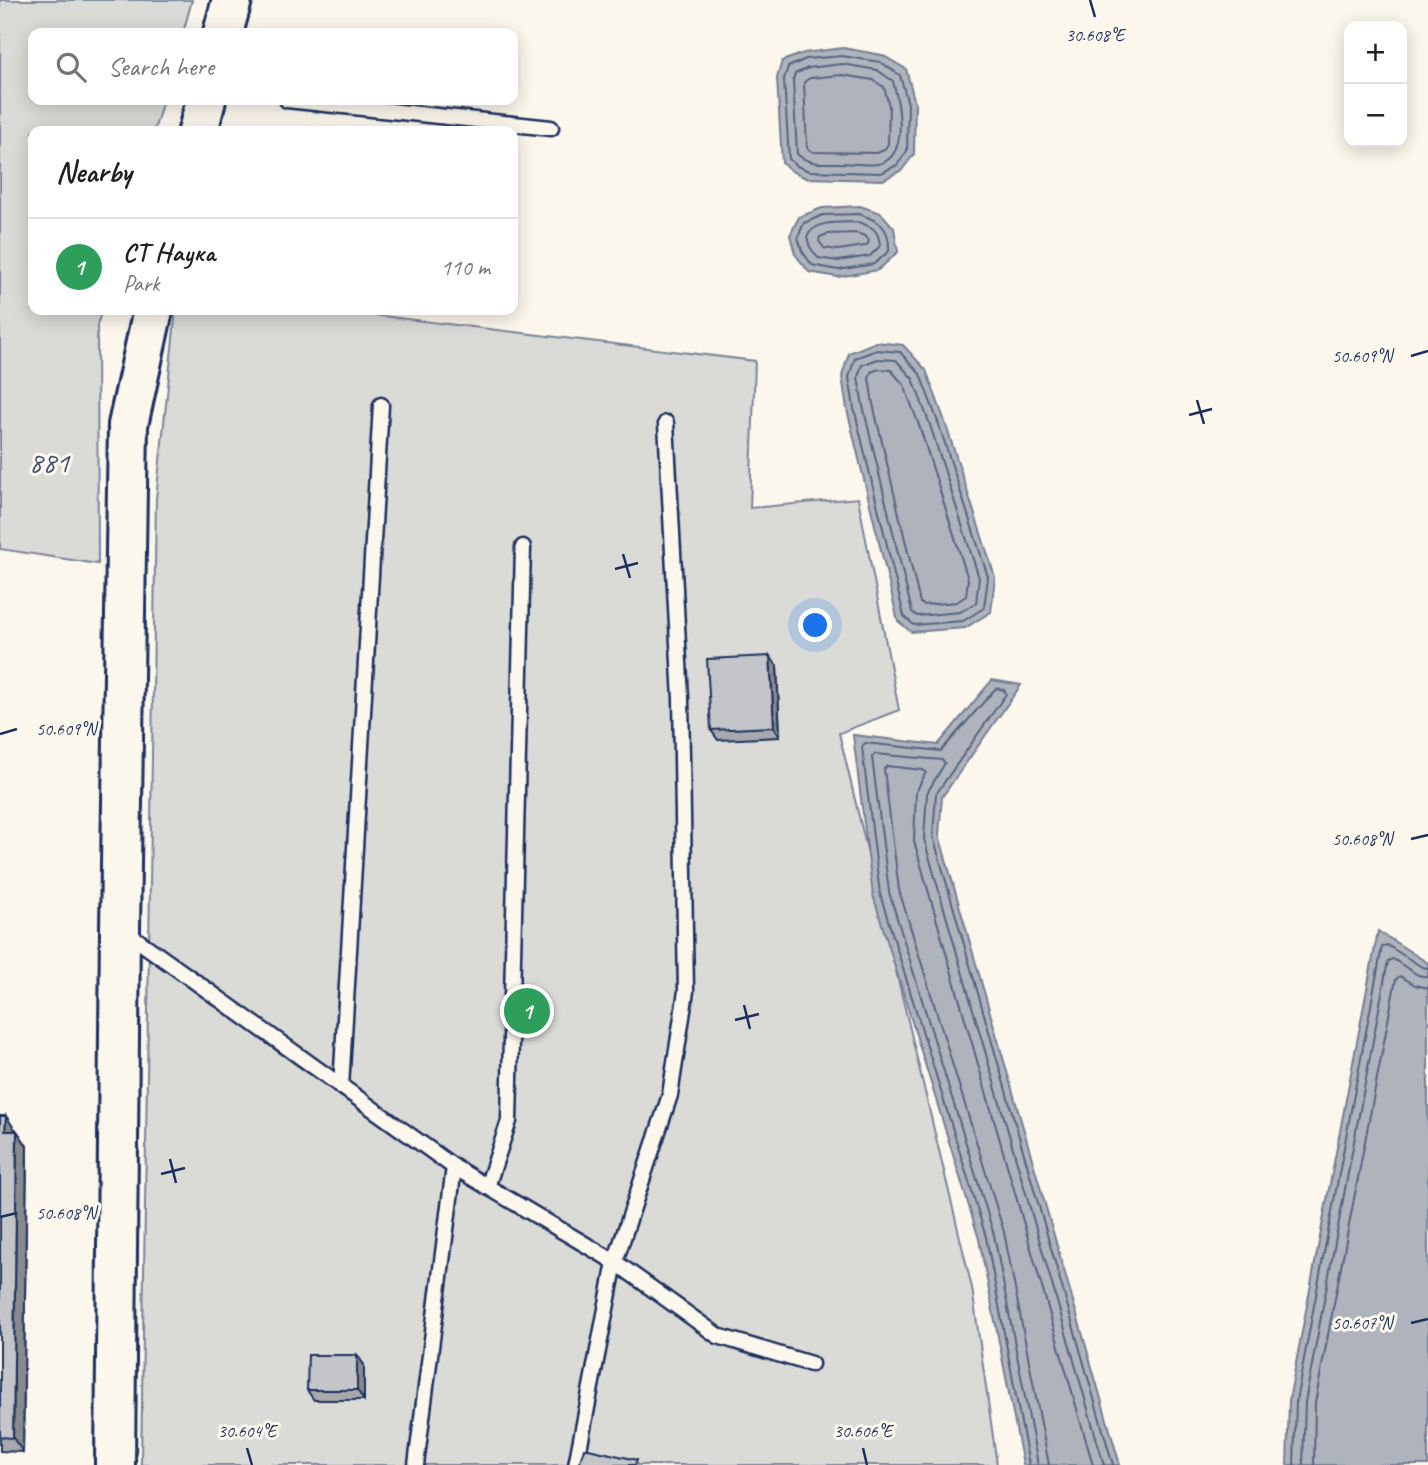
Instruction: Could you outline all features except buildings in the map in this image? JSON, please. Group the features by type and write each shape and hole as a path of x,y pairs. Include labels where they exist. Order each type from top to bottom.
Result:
{"street":[{"path":"224,28 232,0"},
{"path":"199,126 205,105"},
{"path":"115,1465 128,425 152,315"}],"lane":[{"path":"334,105 551,128"},
{"path":"341,1087 381,405"},
{"path":"576,1465 615,1262 670,1096 686,991 681,699 666,423"},
{"path":"487,1186 509,1121 523,547"},
{"path":"120,928 454,1167 615,1262 718,1336 811,1364"},
{"path":"416,1465 454,1167"}],"green space":[{"name":"881","path":"0,0 192,0 184,28 28,28 28,105 162,105 155,126 28,126 28,315 100,315 97,325 98,564 0,549"},
{"path":"175,315 373,315 755,361 750,508 858,498 899,710 839,733 972,1288 997,1465 141,1465 156,499"}],"water":[{"path":"843,48 882,55 906,69 915,103 914,154 902,170 883,180 806,178 782,163 777,78 782,61 804,53"},
{"path":"860,206 881,213 894,228 898,252 878,270 838,277 809,272 795,254 790,235 799,217 822,208"},
{"path":"876,342 903,345 926,370 995,577 991,612 965,628 911,632 898,621 847,409 842,376 849,353"},
{"path":"992,680 1021,685 942,797 939,835 1120,1465 1023,1465 979,1239 873,895 853,735 938,745"},
{"path":"1378,931 1428,963 1428,1465 1287,1465 1289,1400"}],"place":[{"name":"СТ Наука","path":"527,1011"}]}
